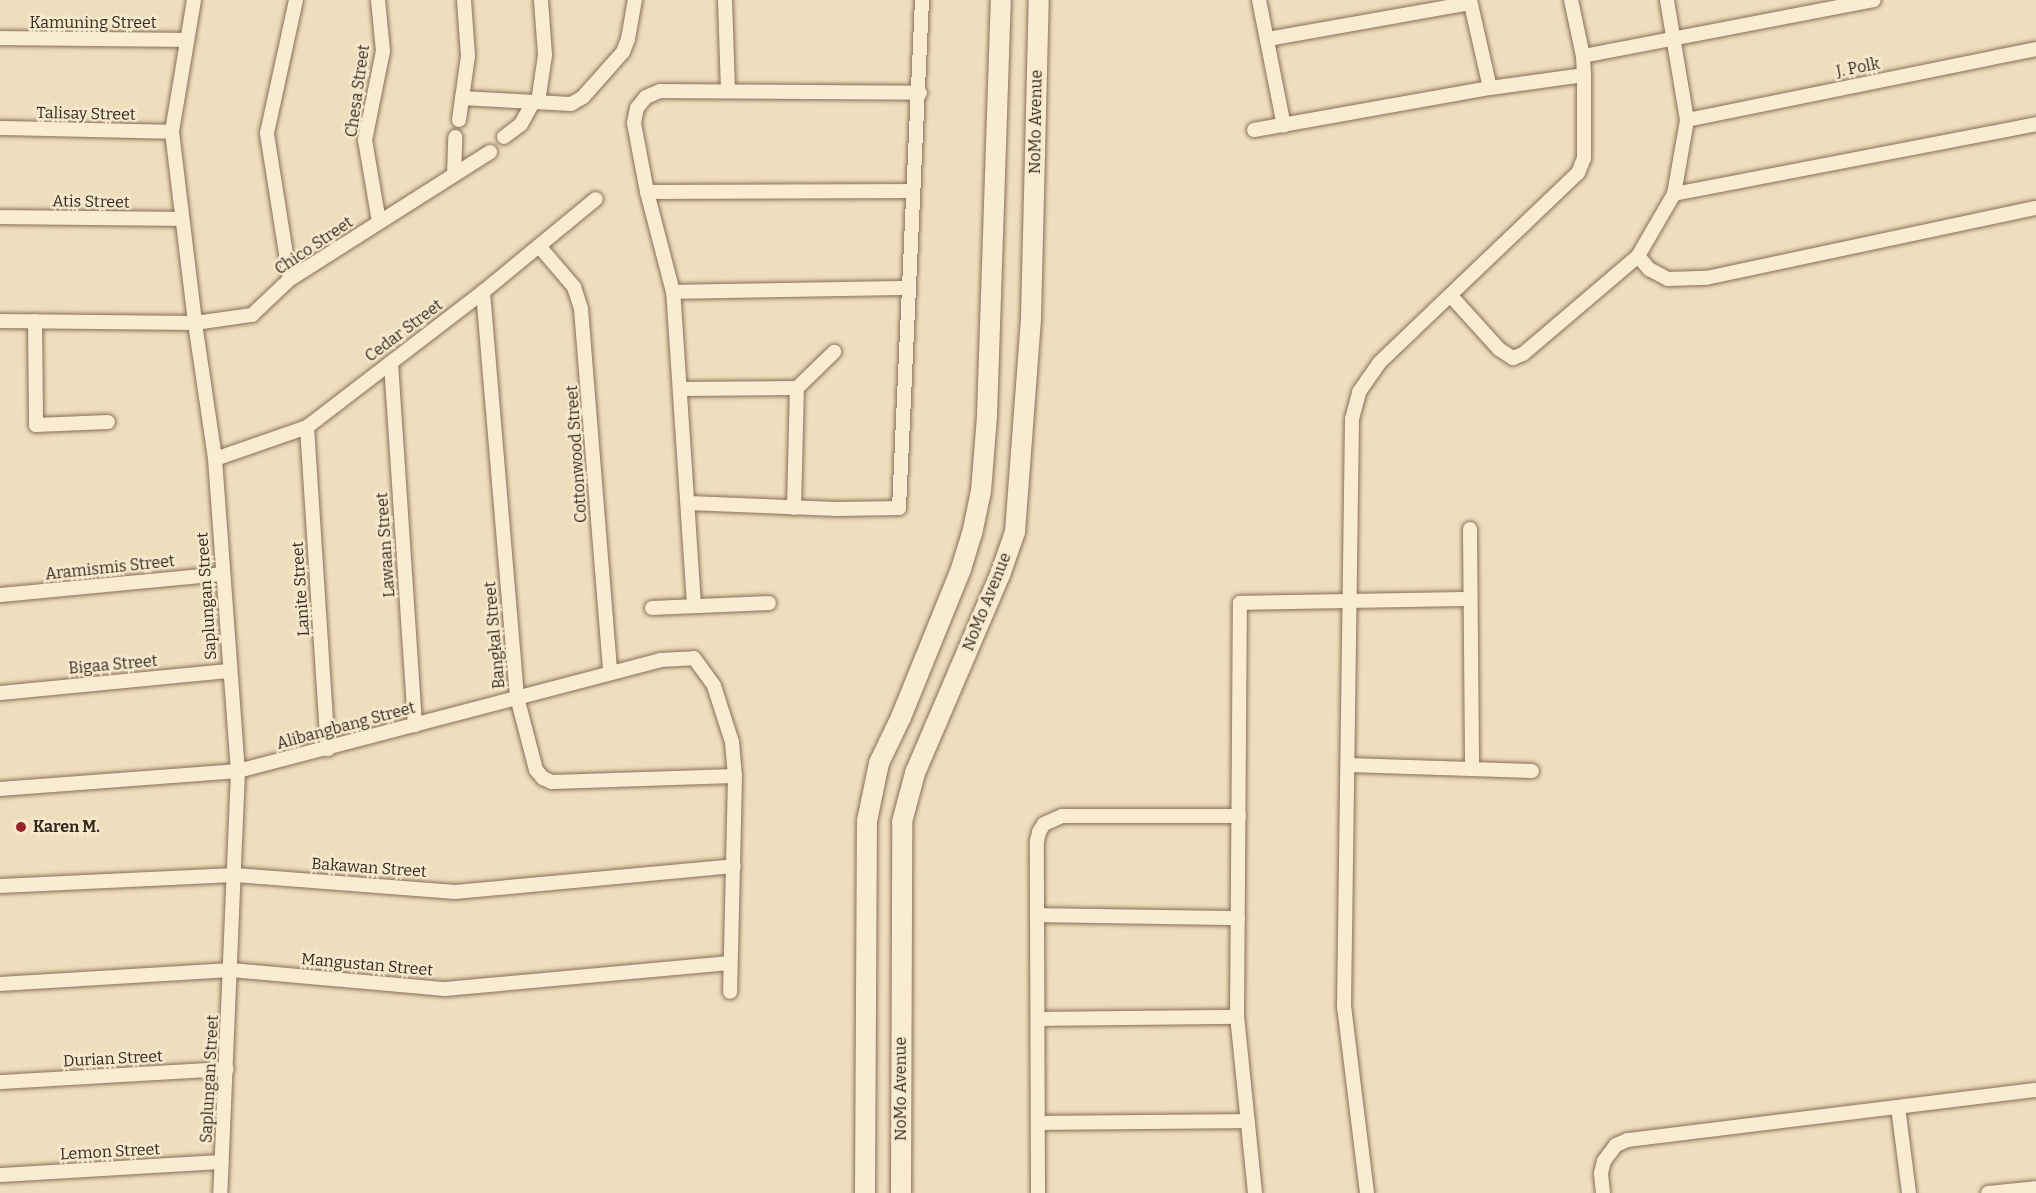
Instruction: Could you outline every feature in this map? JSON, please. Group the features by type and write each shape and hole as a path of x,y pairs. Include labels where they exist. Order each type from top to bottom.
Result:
{"main road":[{"path":"865,1193 867,821 879,763 901,717 961,569 972,534 981,491 987,416 1001,0"},
{"name":"NoMo Avenue","path":"901,1193 902,822 915,773 1000,575 1015,532 1031,317 1038,0"}],"street":[{"name":"Saplungan Street","path":"194,0 172,132 195,323 215,459 238,771 220,1193"},
{"path":"290,279 267,133 296,0"},
{"name":"Chesa Street","path":"378,0 383,51 366,140 380,222"},
{"path":"459,120 468,56 464,0"},
{"path":"504,137 521,124 535,102 545,55 541,0"},
{"path":"462,98 571,104 583,97 622,52 628,39 635,0"},
{"path":"724,0 728,91"},
{"path":"688,503 794,508 899,508 908,288 920,93 922,0"},
{"path":"1259,0 1284,126"},
{"path":"1367,1193 1344,1006 1352,419 1359,392 1380,363 1578,173 1584,158 1584,75 1583,56 1571,0"},
{"path":"1451,296 1498,350 1513,358 1523,354 1638,256 1674,194 1687,120 1667,0"},
{"path":"1583,56 1874,0"},
{"path":"1268,39 1470,1 1490,88"},
{"name":"Kamuning Street","path":"0,38 187,40"},
{"name":"J. Polk","path":"1687,120 2036,49"},
{"path":"1254,130 1490,88 1584,75"},
{"path":"694,605 673,292 647,192 634,123 637,108 646,97 660,91 920,93"},
{"path":"1674,194 2036,124"},
{"name":"Talisay Street","path":"0,128 172,132"},
{"path":"453,175 455,137"},
{"name":"Chico Street","path":"0,321 195,323 252,315 290,279 490,152"},
{"path":"647,192 913,192"},
{"name":"Cedar Street","path":"215,459 307,427 483,292 596,199"},
{"path":"1638,256 1648,269 1668,279 1706,278 2036,208"},
{"name":"Atis Street","path":"0,217 182,219"},
{"name":"Cottonwood Street","path":"539,246 574,287 581,309 610,673"},
{"path":"673,292 908,288"},
{"name":"Bangkal Street","path":"483,292 517,697 531,759 543,778 552,782 735,776"},
{"path":"35,321 36,425 108,422"},
{"path":"680,389 797,388 834,352"},
{"name":"Lawaan Street","path":"391,363 415,725"},
{"path":"794,508 797,388"},
{"name":"Lanite Street","path":"307,427 328,749"},
{"path":"1470,530 1472,768"},
{"name":"Aramismis Street","path":"0,595 222,574"},
{"path":"1256,1193 1237,1017 1240,603 1470,599"},
{"path":"652,608 769,603"},
{"name":"Alibangbang Street","path":"0,789 238,771 660,660 694,658 714,686 723,711 732,742 735,776"},
{"name":"Bigaa Street","path":"0,693 229,671"},
{"path":"1348,765 1532,771"},
{"path":"730,992 735,776"},
{"path":"1038,1193 1037,841 1044,824 1062,816 1239,816"},
{"name":"Bakawan Street","path":"0,886 235,875 455,892 734,866"},
{"path":"1037,915 1238,918"},
{"name":"Mangustan Street","path":"0,984 231,970 445,989 730,963"},
{"path":"1038,1019 1237,1017"},
{"name":"Durian Street","path":"0,1082 227,1069"},
{"path":"1603,1193 1601,1173 1604,1161 1616,1145 1628,1140 2036,1090"},
{"path":"1898,1107 1909,1193"},
{"path":"1038,1122 1248,1121"},
{"name":"Lemon Street","path":"0,1175 222,1162"},
{"path":"1988,1193 2036,1188"}],"place":[{"name":"Karen M.","path":"21,827"}]}
